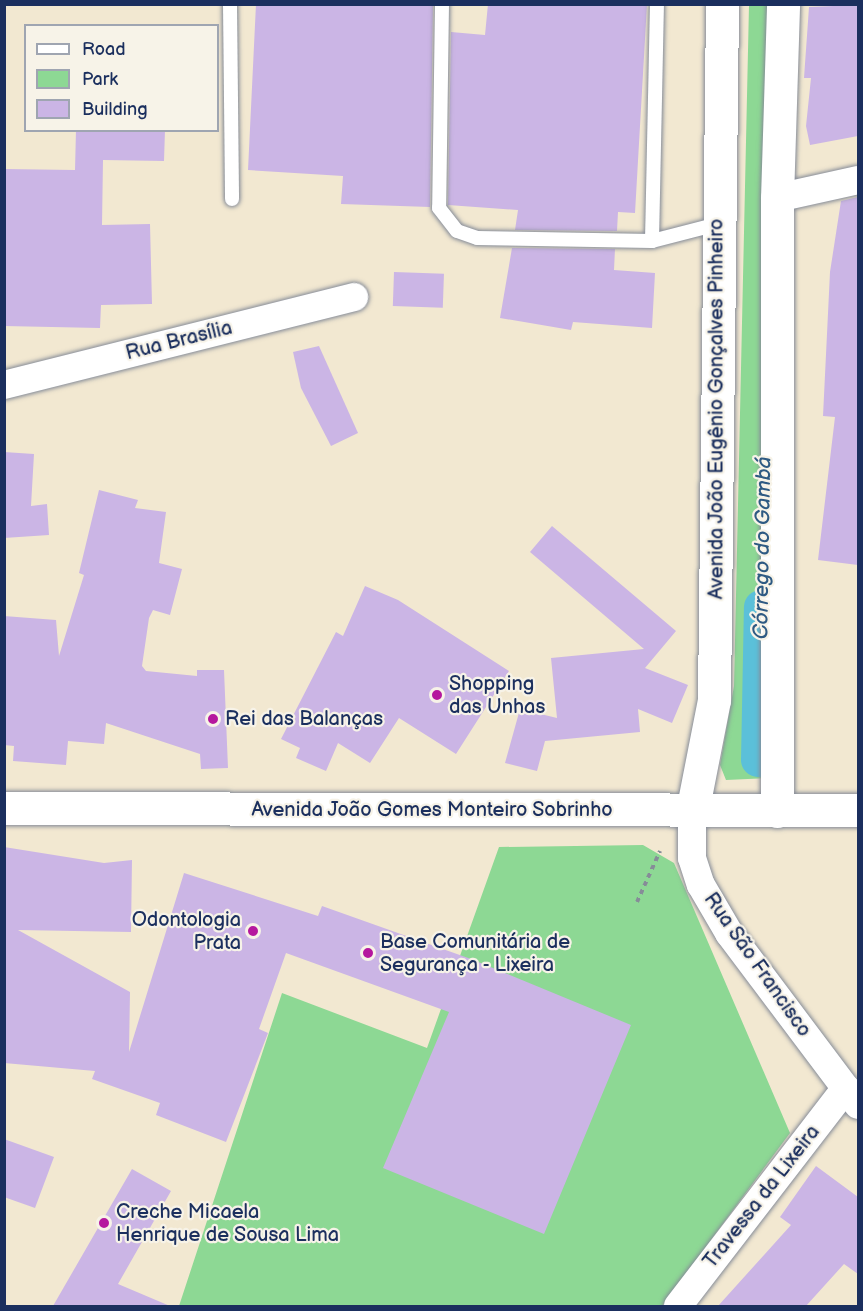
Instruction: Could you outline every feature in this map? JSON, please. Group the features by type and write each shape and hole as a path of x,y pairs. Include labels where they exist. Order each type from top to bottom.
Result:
{"street":[{"name":"Avenida João Eugênio Gonçalves Pinheiro","path":"692,812 714,700 722,4"},
{"path":"777,811 777,198 783,4"},
{"path":"777,198 858,180"},
{"name":"Rua Brasília","path":"4,385 354,297"},
{"name":"Avenida João Gomes Monteiro Sobrinho","path":"4,808 692,812 858,810"},
{"name":"Rua São Francisco","path":"692,812 692,858 701,885 729,933 852,1097"},
{"name":"Travessa da Lixeira","path":"678,1306 852,1097"}],"lane":[{"path":"230,4 232,199"},
{"path":"442,4 439,208 447,223 477,238 652,241 718,224"},
{"path":"652,241 657,4"}],"path":[{"path":"637,902 660,850 657,811"}],"green space":[{"path":"749,5 778,5 769,778 726,780 720,765 734,686"},
{"path":"643,845 674,863 790,1133 662,1306 179,1306 282,993 427,1048 499,847"}],"building":[{"path":"256,4 433,4 430,207 341,204 343,176 248,170"},
{"path":"488,4 647,4 635,213 618,212 617,231 515,230 518,210 448,205 451,32 485,35"},
{"path":"858,5 858,136 810,145 806,126 811,78 804,78 809,7"},
{"path":"76,132 165,132 164,161 103,160 102,225 150,224 152,304 101,305 100,328 4,326 4,169 75,170"},
{"path":"858,197 858,565 818,560 835,417 823,416 830,272 841,201"},
{"path":"512,248 615,249 614,270 655,273 652,328 573,322 571,330 500,318"},
{"path":"394,272 444,274 443,308 393,306"},
{"path":"319,346 358,433 331,446 301,388 293,352"},
{"path":"4,452 34,454 31,506 47,504 49,535 4,538"},
{"path":"99,490 138,500 135,508 166,512 159,563 182,569 170,615 153,610 149,618 142,666 146,671 197,676 197,670 224,670 228,768 201,769 200,754 106,723 104,744 68,741 66,765 13,761 14,746 4,745 4,616 56,620 59,656 84,575 79,573"},
{"path":"552,526 676,631 645,668 688,685 672,723 638,709 640,732 545,741 537,771 505,763 520,709 557,718 551,658 644,649 530,552"},
{"path":"365,586 398,600 509,671 456,754 399,718 370,763 338,743 326,771 296,758 300,748 281,739 336,632 343,636"},
{"path":"4,847 104,863 132,860 131,932 18,930 130,992 129,1052 184,873 318,916 322,906 471,959 631,1025 544,1234 383,1168 449,1012 286,953 259,1029 268,1033 226,1142 156,1115 160,1103 92,1079 95,1071 4,1063"},
{"path":"4,1139 54,1157 35,1208 4,1197"},
{"path":"816,1166 858,1197 858,1274 844,1264 806,1306 718,1306 791,1225 780,1217"},
{"path":"132,1169 171,1191 118,1284 170,1306 53,1306"}],"waterway":[{"name":"Córrego do Gambá","path":"758,760 761,607"}],"place":[{"name":"Shopping das Unhas","path":"437,695"},
{"name":"Rei das Balanças","path":"213,719"},
{"name":"Odontologia Prata","path":"253,931"},
{"name":"Base Comunitária de Segurança - Lixeira","path":"368,953"},
{"name":"Creche Micaela Henrique de Sousa Lima","path":"104,1223"}]}
